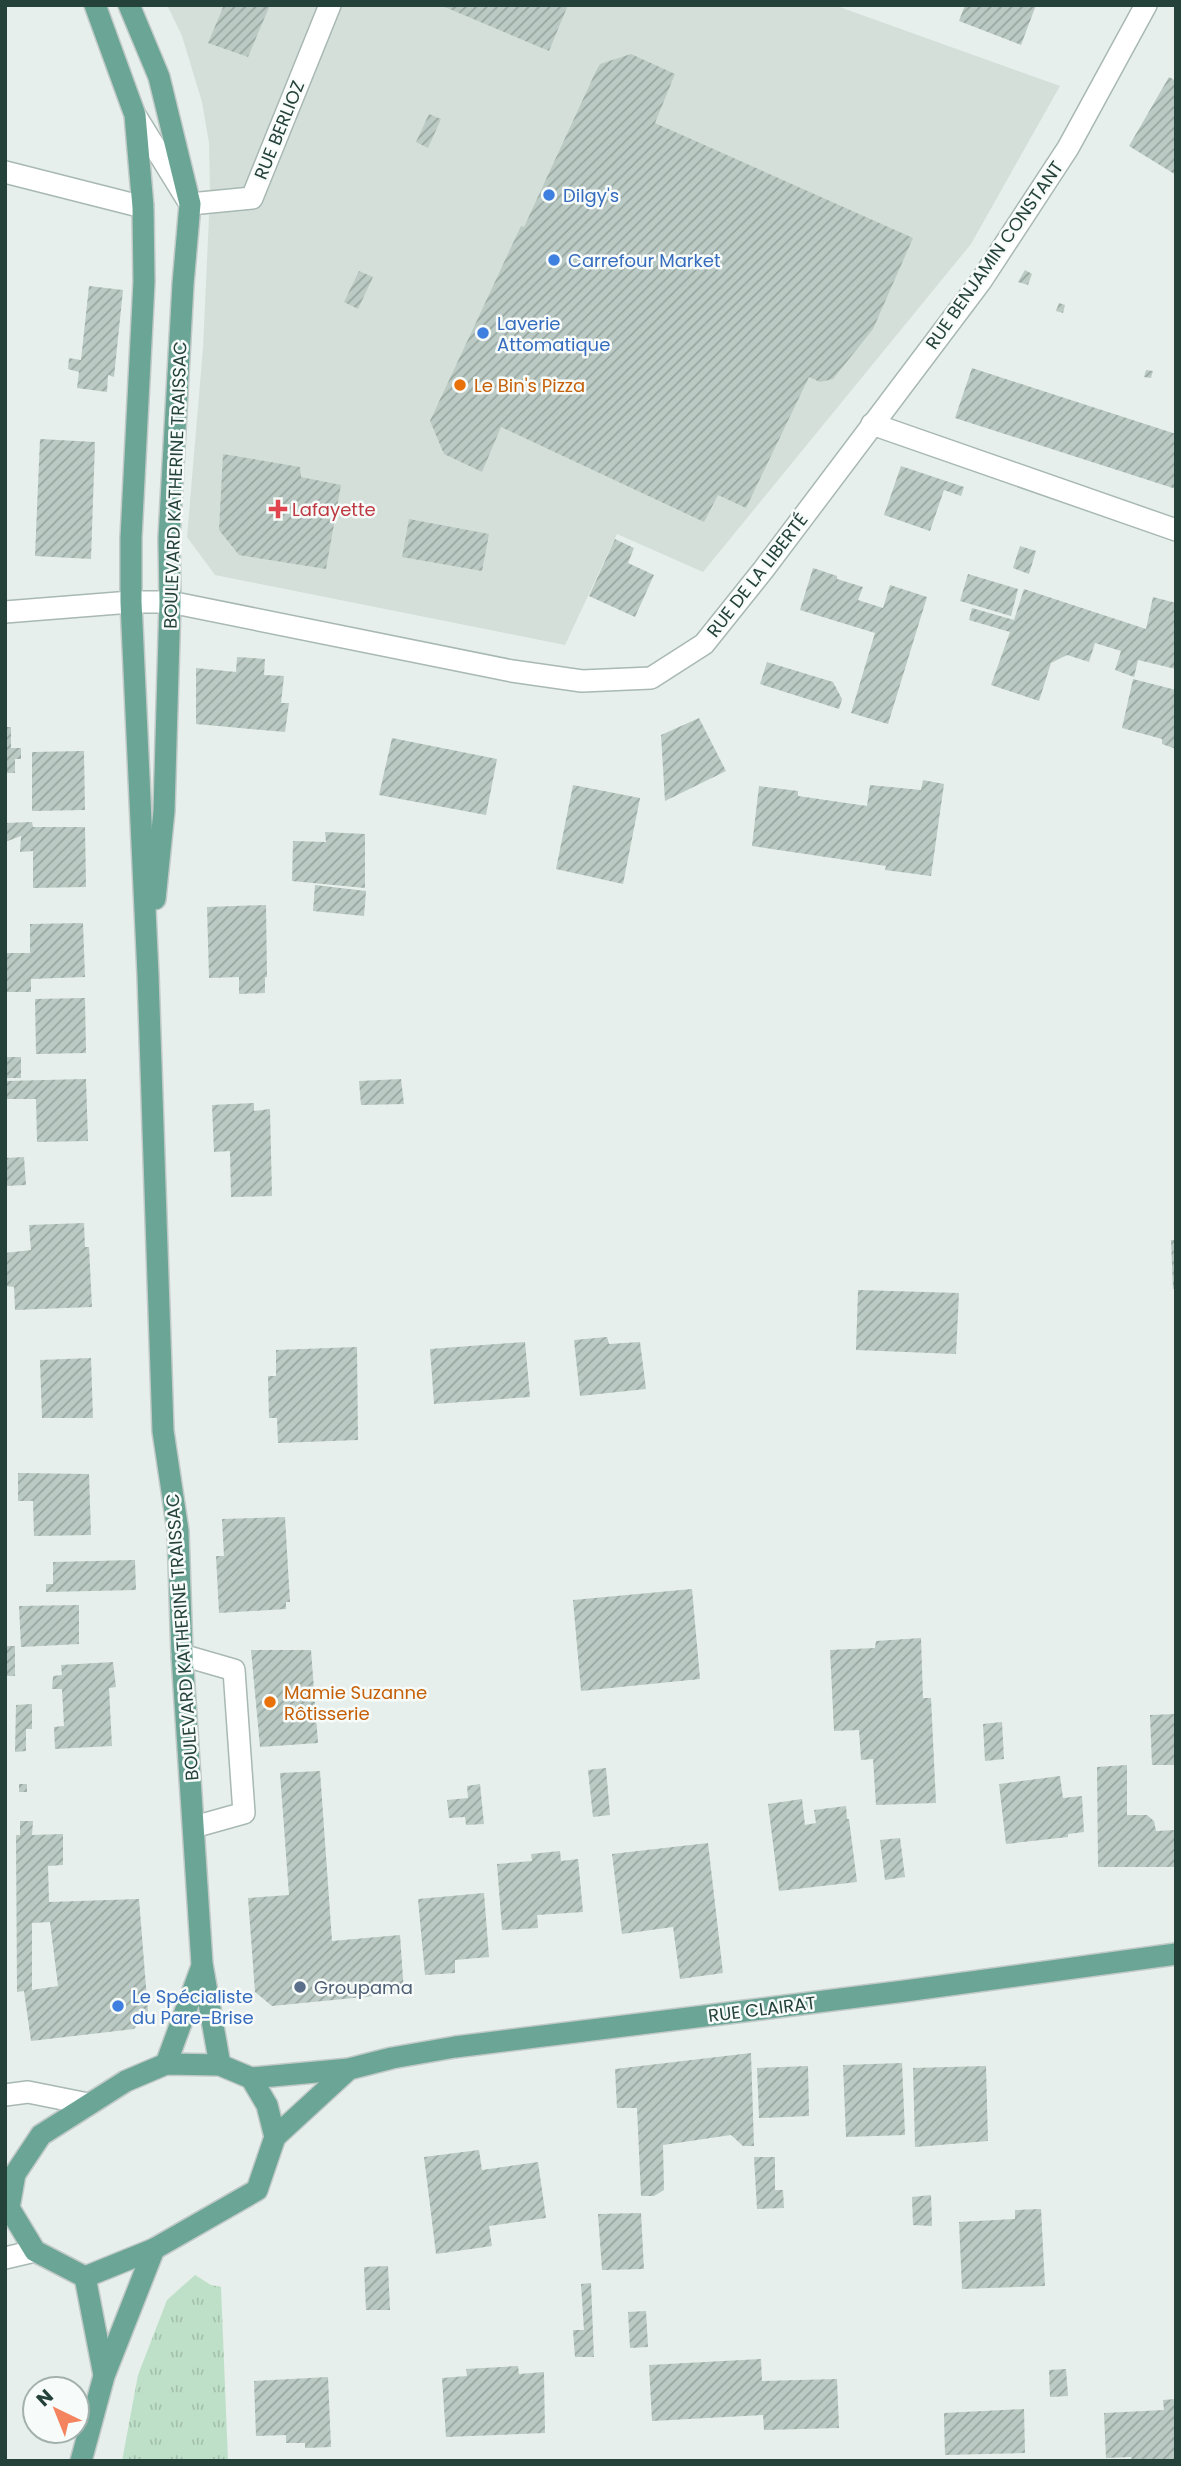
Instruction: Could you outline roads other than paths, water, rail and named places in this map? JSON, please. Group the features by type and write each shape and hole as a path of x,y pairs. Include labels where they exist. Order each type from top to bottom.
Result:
{"main road":[{"name":"BOULEVARD KATHERINE TRAISSAC","path":"95,5 135,115 143,207 144,282 131,538 131,602 148,975 163,1431 178,1531 182,1655 202,1964 220,2065"},
{"name":"BOULEVARD KATHERINE TRAISSAC","path":"129,5 159,77 190,204 181,311 169,538 170,603 164,811 148,975"},
{"name":"RUE CLAIRAT","path":"251,2078 349,2069 455,2047 1176,1954"},
{"name":"BOULEVARD KATHERINE TRAISSAC","path":"166,2064 202,1964"},
{"path":"166,2064 220,2065 251,2078 267,2105 275,2137 257,2190 154,2249 85,2277 35,2251 7,2209 10,2168 41,2135 126,2081 166,2064"},
{"name":"RUE CLAIRAT","path":"275,2137 349,2069"},
{"path":"80,2461 104,2376 154,2249"},
{"path":"85,2277 104,2376"}],"street":[{"name":"RUE BERLIOZ","path":"190,204 252,198 330,5"},
{"name":"RUE BENJAMIN CONSTANT","path":"872,424 981,281 1031,207 1068,148 1146,5"},
{"path":"135,115 190,204"},
{"path":"5,172 143,207"},
{"path":"872,424 1176,530"},
{"name":"RUE DE LA LIBERTÉ","path":"5,612 131,602 170,603 512,671 582,681 651,678 704,644 764,569 872,424"},
{"path":"182,1655 234,1670 244,1813 194,1827"},
{"path":"5,2095 28,2092 88,2104"},
{"path":"5,2258 35,2251"}],"place":[{"name":"Dilgy's","path":"549,195"},
{"name":"Carrefour Market","path":"554,260"},
{"name":"Laverie Attomatique","path":"483,333"},
{"name":"Le Bin's Pizza","path":"460,385"},
{"name":"Lafayette","path":"278,509"},
{"name":"Mamie Suzanne Rôtisserie","path":"270,1702"},
{"name":"Groupama","path":"300,1987"},
{"name":"Le Spécialiste du Pare-Brise","path":"118,2006"}]}
